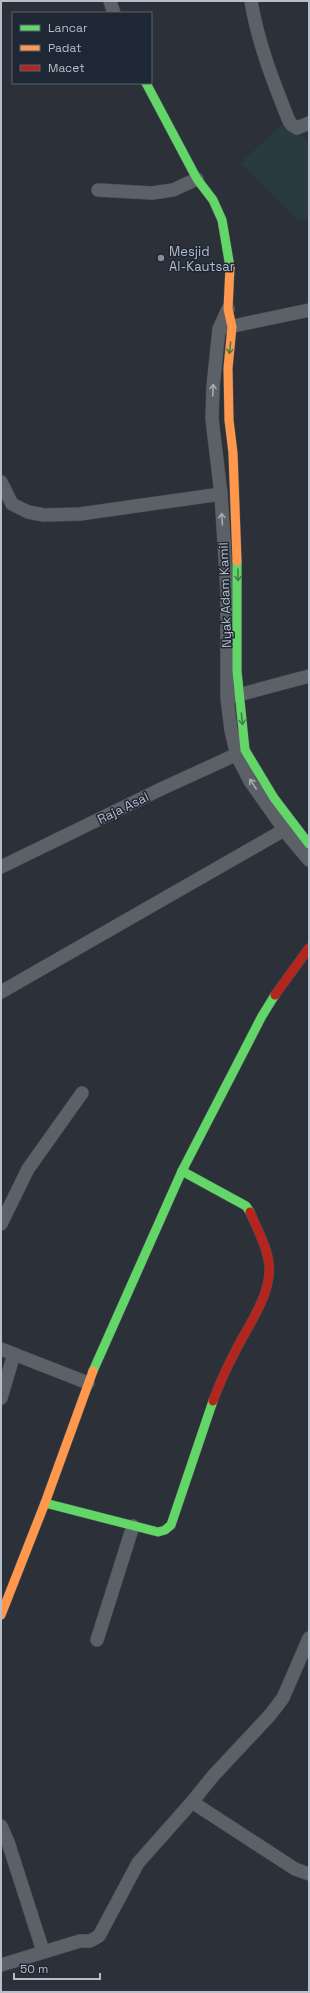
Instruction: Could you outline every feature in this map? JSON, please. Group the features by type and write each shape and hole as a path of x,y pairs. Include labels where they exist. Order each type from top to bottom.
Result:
{"street":[{"path":"110,1 114,12"},
{"path":"251,1 255,27 270,73 289,121 297,128 309,123"},
{"path":"147,84 198,179 213,200 222,220 230,261 228,309"},
{"path":"98,190 152,193 173,190 198,179"},
{"name":"Nyak Adam Kamil","path":"228,309 213,387 212,419 221,494 227,591 233,697 231,730 241,753 250,781 270,801 284,830 309,860"},
{"path":"309,310 225,328 228,368 229,420 233,453 238,576 237,672 233,697 309,676"},
{"path":"1,482 12,504 28,512 44,515 80,514 221,494"},
{"name":"Raja Asal","path":"1,868 161,789 241,753"},
{"path":"270,801 309,844"},
{"path":"1,992 284,830"},
{"path":"1,1615 45,1503 88,1383 182,1171 262,1016 282,983 309,948"},
{"path":"1,1224 28,1169 82,1093"},
{"path":"45,1503 158,1532 166,1530 171,1525 201,1431 230,1362 262,1298 269,1272 266,1254 250,1212 246,1206 182,1171"},
{"path":"1,1349 88,1383"},
{"path":"1,1398 14,1354"},
{"path":"97,1640 133,1526"},
{"path":"1,1965 80,1941 90,1941 99,1936 138,1863 213,1776 270,1715 283,1698 309,1638"},
{"path":"192,1802 295,1869 309,1874"},
{"path":"1,1826 8,1842 43,1952"}],"shaded area":[{"path":"285,122 309,142 309,219 298,220 241,163"}],"traffic: fast":[{"path":"147,84 197,179 213,200 222,220 230,267"},
{"path":"237,561 237,671 245,750 274,798 309,844"},
{"path":"93,1371 182,1171 262,1016 275,995"},
{"path":"182,1171 246,1206 250,1212"},
{"path":"45,1503 158,1532 165,1530 171,1525 213,1401"}],"traffic: slow":[{"path":"230,267 228,309 232,327 228,368 229,420 233,453 237,561"},
{"path":"1,1615 45,1503 93,1371"}],"traffic: jam":[{"path":"275,995 309,948"},
{"path":"213,1401 228,1365 258,1310 267,1288 269,1276 268,1257 250,1212"}],"place":[{"name":"Mesjid Al-Kautsar","path":"161,258"}]}
